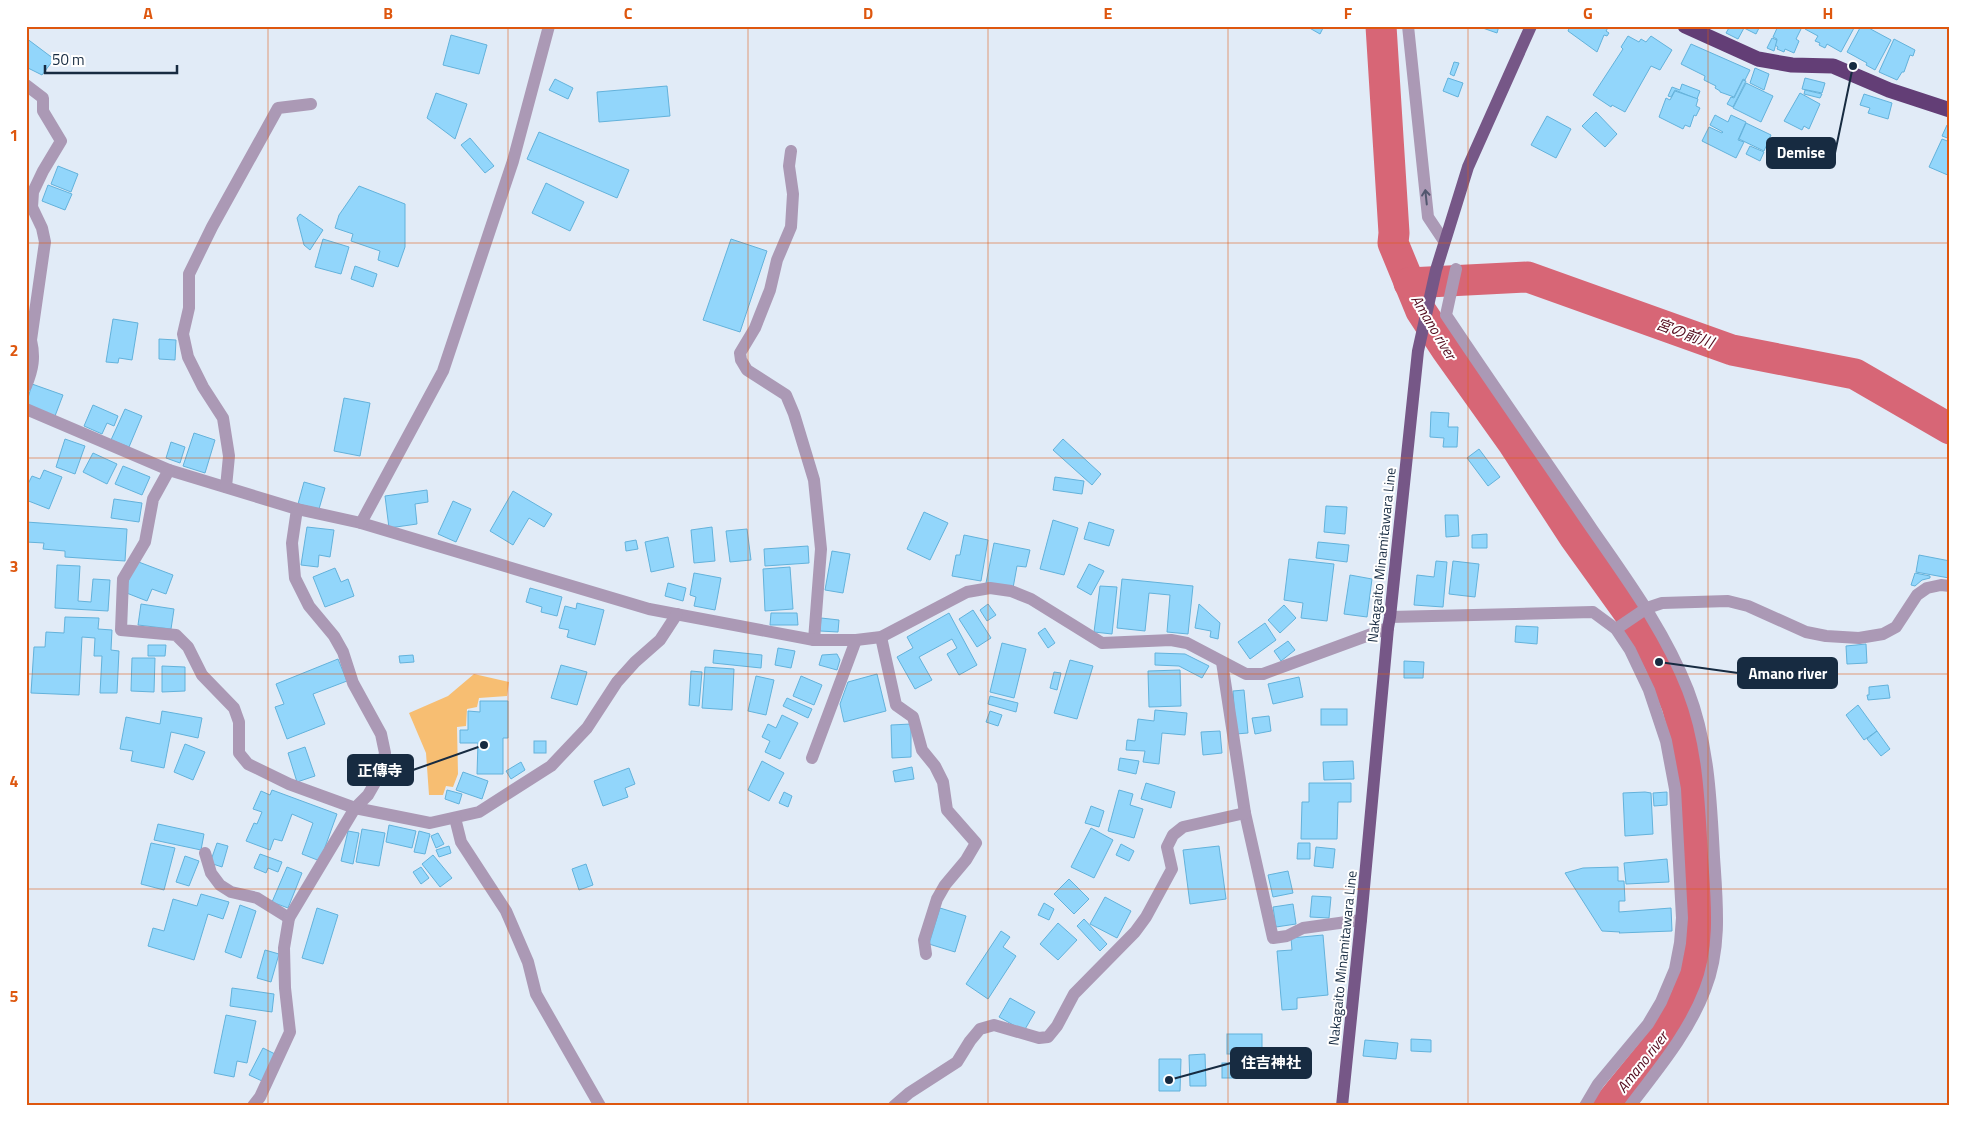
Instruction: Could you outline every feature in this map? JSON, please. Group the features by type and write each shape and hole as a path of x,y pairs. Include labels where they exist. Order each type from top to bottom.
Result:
{"highway":[{"path":"1685,26 1758,59 1792,65 1833,66 1889,90 1950,110"}],"main road":[{"name":"Nakagaito Minamitawara Line","path":"1342,1106 1389,623 1418,351 1444,241 1468,168 1531,26"}],"street":[{"path":"361,523 443,371 513,161 549,26"},
{"path":"1408,26 1428,218 1444,241"},
{"path":"26,85 43,98 43,112 61,141 33,192 32,207 42,228 45,242 32,340 35,355 32,372 26,386"},
{"path":"226,487 229,456 222,418 203,387 188,357 183,334 189,308 189,274 212,227 278,108 311,104"},
{"path":"791,151 789,166 793,194 791,227 777,260 770,290 756,328 740,353 746,370 786,395 794,414 814,480 821,549 814,640"},
{"path":"1456,270 1446,315 1514,417 1647,608 1674,657 1689,692 1706,756 1716,889 1717,927 1713,962 1706,987 1694,1016 1680,1041 1630,1106"},
{"path":"26,409 169,470 296,509 361,523 648,609 814,640 856,640 882,637 967,592 990,588 1011,591 1032,599 1102,643 1171,640 1187,643 1246,674 1263,674 1389,623 1593,612 1616,629 1630,650 1649,690 1666,741 1675,789 1682,918 1675,969 1661,1002 1648,1024 1598,1084 1585,1106"},
{"path":"169,470 153,499 145,542 123,579 121,630 176,636 188,647 202,675 234,708 239,722 239,754 248,764 289,784 355,808 430,823 479,812 551,766 587,728 617,682 635,662 660,640 677,614"},
{"path":"252,1106 260,1097 290,1032 285,988 284,948 289,918 355,808 368,795 380,774 385,753 381,734 353,682 343,652 334,636 309,606 295,578 292,543 296,509"},
{"path":"1616,629 1647,608 1662,603 1728,602 1748,606 1806,632 1826,636 1859,638 1883,634 1896,627 1917,595 1927,588 1941,585 1950,586"},
{"path":"882,637 896,705 913,717 922,750 935,766 943,782 947,810 976,842 966,860 945,885 938,899 924,940 926,954"},
{"path":"812,758 856,640"},
{"path":"1222,662 1245,813 1273,938 1287,936 1303,928 1361,920"},
{"path":"894,1106 923,1083 957,1062 970,1041 980,1030 994,1025 1039,1038 1048,1037 1057,1026 1074,994 1135,932 1146,917 1172,869 1167,847 1173,835 1183,827 1245,813"},
{"path":"455,818 461,842 506,911 528,962 536,994 600,1106"},
{"path":"205,854 211,873 220,885 231,892 257,898 289,918"}],"shaded area":[{"path":"474,674 509,682 507,696 479,698 477,707 467,709 466,726 457,727 458,774 453,787 446,786 443,795 429,795 426,753 409,713 448,696"}],"building":[{"path":"1306,26 1324,26 1320,34"},
{"path":"1477,26 1499,26 1497,33"},
{"path":"1570,26 1609,26 1606,31 1609,33 1607,36 1604,35 1597,52 1568,31"},
{"path":"1730,26 1744,28 1738,39 1726,33"},
{"path":"1740,26 1760,26 1756,34"},
{"path":"1778,26 1795,26 1801,29 1796,39 1799,41 1794,53 1785,49 1784,52 1777,49 1778,47 1775,45 1777,39 1773,37"},
{"path":"1804,26 1849,26 1854,28 1841,52 1827,44 1825,48 1819,45 1820,43 1815,41 1818,36 1805,29"},
{"path":"1861,26 1865,26 1891,40 1875,70 1866,65 1867,63 1847,52"},
{"path":"451,35 487,45 479,74 443,65"},
{"path":"1628,36 1639,42 1641,39 1646,42 1651,36 1672,50 1660,70 1651,66 1625,112 1612,105 1611,107 1593,95 1623,49 1621,47"},
{"path":"26,38 54,59 42,75 28,68 26,70"},
{"path":"1772,38 1777,40 1774,51 1767,48"},
{"path":"1894,39 1915,50 1913,56 1910,55 1904,72 1902,72 1897,80 1879,72"},
{"path":"1691,44 1750,70 1734,97 1720,92 1715,88 1716,86 1704,80 1705,76 1681,64"},
{"path":"1454,62 1459,63 1454,76 1450,74"},
{"path":"1755,68 1769,74 1764,90 1750,83"},
{"path":"1448,78 1463,83 1458,97 1443,91"},
{"path":"1805,78 1825,83 1822,93 1802,89"},
{"path":"555,79 573,88 568,99 549,90"},
{"path":"1743,80 1746,81 1733,107 1727,104 1731,97 1734,98"},
{"path":"1746,83 1773,96 1761,122 1733,108"},
{"path":"1682,84 1700,91 1697,99 1675,90 1671,97 1668,96 1672,87 1680,90"},
{"path":"667,86 670,116 599,122 597,92"},
{"path":"1805,90 1822,94 1820,98 1804,94"},
{"path":"1675,91 1698,99 1696,106 1700,108 1696,116 1694,115 1690,127 1685,125 1683,129 1659,117 1666,98 1670,100"},
{"path":"436,93 467,104 455,139 427,118"},
{"path":"1800,93 1820,104 1809,129 1804,126 1802,130 1784,121"},
{"path":"1864,94 1892,103 1888,119 1868,113 1870,108 1860,105"},
{"path":"1596,112 1617,134 1605,147 1582,126"},
{"path":"1715,115 1728,122 1731,115 1746,122 1738,140 1744,142 1736,158 1702,141 1709,127 1723,132 1710,125"},
{"path":"1547,116 1571,129 1556,158 1531,145"},
{"path":"1746,123 1771,135 1764,151 1739,139"},
{"path":"1947,125 1950,126 1950,139 1942,136"},
{"path":"539,132 629,170 617,198 527,159"},
{"path":"470,138 494,166 485,173 461,145"},
{"path":"1942,139 1950,142 1950,176 1929,167"},
{"path":"1750,146 1764,152 1760,161 1746,154"},
{"path":"58,166 78,174 71,192 51,184"},
{"path":"546,183 584,202 570,231 532,213"},
{"path":"48,185 72,194 65,210 42,201"},
{"path":"359,186 405,204 405,247 398,267 378,260 380,251 351,241 353,234 335,228 339,215"},
{"path":"300,214 323,230 310,250 304,245 297,218"},
{"path":"323,239 349,247 341,274 315,267"},
{"path":"731,239 767,251 740,332 703,320"},
{"path":"355,266 377,274 373,287 351,279"},
{"path":"113,319 138,323 132,360 119,358 118,363 106,362"},
{"path":"159,339 176,340 175,360 159,359"},
{"path":"32,384 63,395 55,416 26,405"},
{"path":"344,398 370,403 360,456 334,451"},
{"path":"93,405 118,416 114,426 107,423 102,434 84,426"},
{"path":"125,409 142,416 129,447 111,440"},
{"path":"1431,412 1449,413 1448,427 1458,427 1457,447 1443,447 1444,438 1430,437"},
{"path":"194,433 215,440 205,473 183,466"},
{"path":"65,439 85,446 75,474 56,467"},
{"path":"1063,439 1101,474 1092,485 1053,450"},
{"path":"171,442 185,447 180,463 166,458"},
{"path":"1479,449 1500,477 1488,486 1467,458"},
{"path":"93,453 117,464 107,484 83,472"},
{"path":"123,466 150,477 142,495 115,484"},
{"path":"44,470 62,477 49,509 26,500 26,488 32,476 40,479"},
{"path":"1055,477 1084,481 1082,494 1053,490"},
{"path":"304,482 325,488 319,509 298,504"},
{"path":"427,490 428,502 415,504 417,524 389,528 385,496"},
{"path":"513,491 552,514 544,527 529,518 513,545 490,531"},
{"path":"114,499 142,503 139,522 111,518"},
{"path":"453,501 471,509 456,542 438,534"},
{"path":"1326,506 1347,507 1345,534 1324,532"},
{"path":"924,512 948,523 930,560 907,549"},
{"path":"1445,515 1458,515 1459,536 1446,537"},
{"path":"1053,520 1078,528 1064,575 1040,569"},
{"path":"26,522 127,529 125,561 65,557 65,551 43,549 44,543 26,542"},
{"path":"1089,522 1114,530 1109,546 1084,539"},
{"path":"307,527 334,530 330,557 319,555 318,567 301,565"},
{"path":"712,527 715,561 694,563 691,530"},
{"path":"747,529 751,560 730,562 726,531"},
{"path":"1487,534 1487,548 1472,548 1472,535"},
{"path":"964,535 988,540 981,581 952,576 956,555 960,555"},
{"path":"668,537 674,567 651,572 645,542"},
{"path":"636,540 638,549 626,551 625,542"},
{"path":"1318,542 1349,545 1347,562 1316,558"},
{"path":"994,543 1030,550 1026,567 1017,566 1013,588 986,583"},
{"path":"808,546 809,563 765,566 764,549"},
{"path":"832,551 850,554 843,593 825,590"},
{"path":"1919,555 1950,561 1949,578 1916,572"},
{"path":"1289,559 1334,564 1327,621 1301,618 1303,603 1284,600"},
{"path":"136,561 173,575 166,594 152,589 147,601 124,592"},
{"path":"1436,561 1447,562 1443,607 1414,605 1417,575 1434,577"},
{"path":"1453,561 1479,564 1475,597 1449,594"},
{"path":"1089,564 1104,571 1091,595 1077,587"},
{"path":"57,565 80,566 78,601 91,602 93,579 110,580 108,611 55,608"},
{"path":"790,567 793,609 765,611 763,569"},
{"path":"335,568 341,582 348,579 354,596 325,607 313,577"},
{"path":"694,573 721,578 715,610 694,606 696,597 690,595"},
{"path":"1915,573 1930,576 1930,578 1922,580 1915,586 1911,585"},
{"path":"1350,575 1372,579 1367,617 1344,614"},
{"path":"1122,579 1193,586 1188,634 1167,632 1170,595 1149,593 1145,631 1117,628"},
{"path":"668,583 686,588 683,601 665,596"},
{"path":"1100,586 1117,587 1112,634 1094,632"},
{"path":"530,588 562,597 557,616 541,612 542,607 526,602"},
{"path":"577,603 604,610 595,645 567,637 569,630 559,628 565,606 576,609"},
{"path":"141,604 174,609 171,629 138,625"},
{"path":"988,604 996,615 987,621 980,610"},
{"path":"1199,604 1220,623 1218,639 1210,637 1211,631 1195,628"},
{"path":"1284,605 1296,618 1280,633 1268,620"},
{"path":"973,610 991,638 977,647 959,619"},
{"path":"771,613 797,613 798,625 770,625"},
{"path":"949,613 977,665 959,675 947,654 957,648 952,639 919,657 932,680 915,689 897,657 913,648 907,637"},
{"path":"65,617 99,618 98,629 112,630 111,650 119,651 117,693 100,693 102,656 94,656 95,638 82,637 79,695 31,693 34,647 45,647 46,632 64,633"},
{"path":"821,618 839,620 838,632 820,631"},
{"path":"1265,623 1276,640 1250,659 1238,642"},
{"path":"1516,626 1538,627 1537,644 1515,642"},
{"path":"1045,628 1055,643 1048,648 1038,633"},
{"path":"1288,641 1295,650 1281,661 1274,651"},
{"path":"1002,643 1026,649 1014,698 990,692"},
{"path":"1866,644 1867,663 1847,664 1846,646"},
{"path":"148,645 166,645 165,656 148,656"},
{"path":"778,648 795,651 791,668 775,665"},
{"path":"714,650 762,655 761,668 713,663"},
{"path":"1155,653 1185,654 1209,666 1202,678 1179,666 1155,665"},
{"path":"837,654 840,660 837,670 819,665 822,655"},
{"path":"413,655 414,662 400,663 399,656"},
{"path":"132,658 155,658 154,692 131,691"},
{"path":"338,659 347,681 313,694 325,724 287,739 275,707 284,704 276,684"},
{"path":"1070,660 1093,666 1077,719 1054,713"},
{"path":"1404,661 1424,662 1423,678 1404,678"},
{"path":"561,665 587,672 577,705 551,698"},
{"path":"162,666 185,667 185,691 162,692"},
{"path":"705,667 734,669 732,710 702,708"},
{"path":"1180,670 1181,706 1149,707 1148,671"},
{"path":"691,671 702,672 699,706 689,705"},
{"path":"1054,672 1061,673 1057,690 1050,688"},
{"path":"877,674 886,711 844,722 840,704 848,682"},
{"path":"756,676 774,680 766,715 748,711"},
{"path":"801,676 822,685 814,705 793,696"},
{"path":"1299,677 1303,697 1273,704 1268,684"},
{"path":"1888,685 1890,698 1868,700 1869,687"},
{"path":"1244,690 1248,733 1236,734 1233,691"},
{"path":"990,696 1018,703 1016,712 988,704"},
{"path":"787,698 812,709 808,718 783,706"},
{"path":"480,701 508,701 508,738 503,738 503,774 477,774 478,743 460,743 460,730 468,730 468,711 480,712"},
{"path":"1858,705 1877,731 1864,740 1846,715"},
{"path":"1321,709 1347,709 1347,725 1321,725"},
{"path":"1155,710 1187,713 1185,735 1162,733 1159,764 1143,762 1145,751 1126,750 1127,740 1135,741 1138,719 1154,721"},
{"path":"162,711 202,718 198,738 171,732 164,768 131,761 133,751 120,749 126,717 160,724"},
{"path":"990,711 1002,715 998,726 986,722"},
{"path":"782,715 798,723 780,759 765,752 770,741 762,737 768,724 776,728"},
{"path":"1269,716 1271,731 1255,734 1252,718"},
{"path":"911,724 911,757 892,758 891,725"},
{"path":"1220,731 1222,753 1203,755 1201,732"},
{"path":"1877,731 1890,749 1881,756 1867,739"},
{"path":"534,741 546,741 546,753 534,753"},
{"path":"185,744 205,752 193,780 174,772"},
{"path":"305,747 315,776 297,782 288,753"},
{"path":"1120,758 1139,761 1136,774 1118,770"},
{"path":"762,761 784,773 769,801 748,790"},
{"path":"1353,761 1354,779 1324,780 1323,762"},
{"path":"521,762 525,770 511,779 506,771"},
{"path":"912,767 914,779 895,782 893,771"},
{"path":"629,768 635,784 625,788 628,797 603,806 594,781"},
{"path":"463,772 488,781 482,799 456,790"},
{"path":"1146,783 1175,792 1171,808 1141,799"},
{"path":"1309,783 1351,783 1351,802 1338,802 1337,839 1301,839 1302,802 1309,802"},
{"path":"272,790 337,814 320,861 302,854 313,823 292,814 282,841 274,839 270,850 246,841 254,823 257,824 262,812 253,809 261,791 270,795"},
{"path":"447,790 462,794 459,804 445,799"},
{"path":"1119,790 1133,794 1130,805 1143,809 1134,838 1108,831"},
{"path":"784,792 792,796 788,807 779,803"},
{"path":"1667,792 1667,805 1654,806 1653,793"},
{"path":"1623,793 1651,793 1653,834 1625,836"},
{"path":"1091,806 1104,811 1099,827 1085,823"},
{"path":"158,824 204,834 201,850 154,840"},
{"path":"389,825 416,831 412,848 386,842"},
{"path":"1091,828 1113,840 1094,878 1071,867"},
{"path":"362,829 385,833 379,866 356,862"},
{"path":"348,831 359,833 353,864 341,861"},
{"path":"419,831 430,834 425,854 414,852"},
{"path":"438,833 444,844 436,848 431,836"},
{"path":"151,843 175,848 164,890 141,884"},
{"path":"217,843 228,846 222,867 210,863"},
{"path":"1298,843 1310,843 1310,859 1297,859"},
{"path":"1121,844 1134,851 1129,861 1116,855"},
{"path":"449,846 451,853 439,857 436,850"},
{"path":"1219,846 1226,899 1190,904 1183,850"},
{"path":"1316,847 1335,849 1333,868 1314,866"},
{"path":"260,854 282,862 278,872 268,868 266,873 254,868"},
{"path":"433,855 452,878 440,887 422,864"},
{"path":"185,856 199,861 189,886 176,882"},
{"path":"1667,859 1669,882 1626,884 1624,863"},
{"path":"586,864 593,885 579,890 572,869"},
{"path":"287,867 302,873 288,908 272,902"},
{"path":"421,867 429,878 421,884 413,872"},
{"path":"1618,867 1618,881 1624,881 1625,901 1619,901 1619,912 1671,908 1672,931 1619,933 1602,931 1565,873 1583,868"},
{"path":"1288,871 1293,893 1273,897 1268,875"},
{"path":"1069,879 1089,899 1074,914 1054,894"},
{"path":"201,894 229,902 223,919 208,914 194,960 148,946 153,928 164,931 173,899 197,906"},
{"path":"1312,896 1331,897 1329,918 1310,917"},
{"path":"1105,897 1131,911 1117,938 1090,924"},
{"path":"1044,903 1054,909 1049,920 1038,915"},
{"path":"1293,904 1296,924 1276,927 1273,907"},
{"path":"240,905 256,911 241,958 225,952"},
{"path":"317,908 338,915 323,964 302,958"},
{"path":"940,908 966,916 955,952 929,944"},
{"path":"1084,919 1107,944 1100,951 1077,926"},
{"path":"1058,923 1077,940 1058,960 1040,944"},
{"path":"1001,931 1010,937 1003,947 1016,956 988,999 966,984"},
{"path":"1323,935 1328,995 1297,998 1297,1009 1282,1010 1277,951 1292,950 1291,938"},
{"path":"265,950 279,954 271,982 257,978"},
{"path":"232,988 274,994 272,1012 230,1006"},
{"path":"1010,998 1035,1012 1024,1031 999,1017"},
{"path":"226,1015 256,1021 247,1063 237,1061 234,1077 214,1073"},
{"path":"1227,1034 1262,1034 1262,1054 1227,1054"},
{"path":"1411,1039 1431,1040 1431,1052 1411,1051"},
{"path":"1365,1040 1398,1043 1396,1059 1363,1056"},
{"path":"263,1048 275,1054 262,1081 249,1075"},
{"path":"1205,1054 1206,1086 1190,1086 1189,1055"},
{"path":"1159,1059 1181,1059 1180,1091 1159,1091"},
{"path":"1222,1063 1237,1063 1237,1078 1222,1078"}],"waterway":[{"name":"Amano river","path":"1381,26 1394,233 1393,243 1421,311 1513,443 1575,538 1639,627 1659,662 1677,706 1686,739 1698,836 1701,896 1699,956 1686,997 1664,1037 1608,1106"},
{"name":"宮の前川","path":"1409,283 1528,277 1732,350 1855,374 1950,429"}],"place":[{"name":"Demise","path":"1853,66"},
{"name":"Amano river","path":"1659,662"},
{"name":"正傳寺","path":"484,745"},
{"name":"住吉神社","path":"1169,1080"}]}
